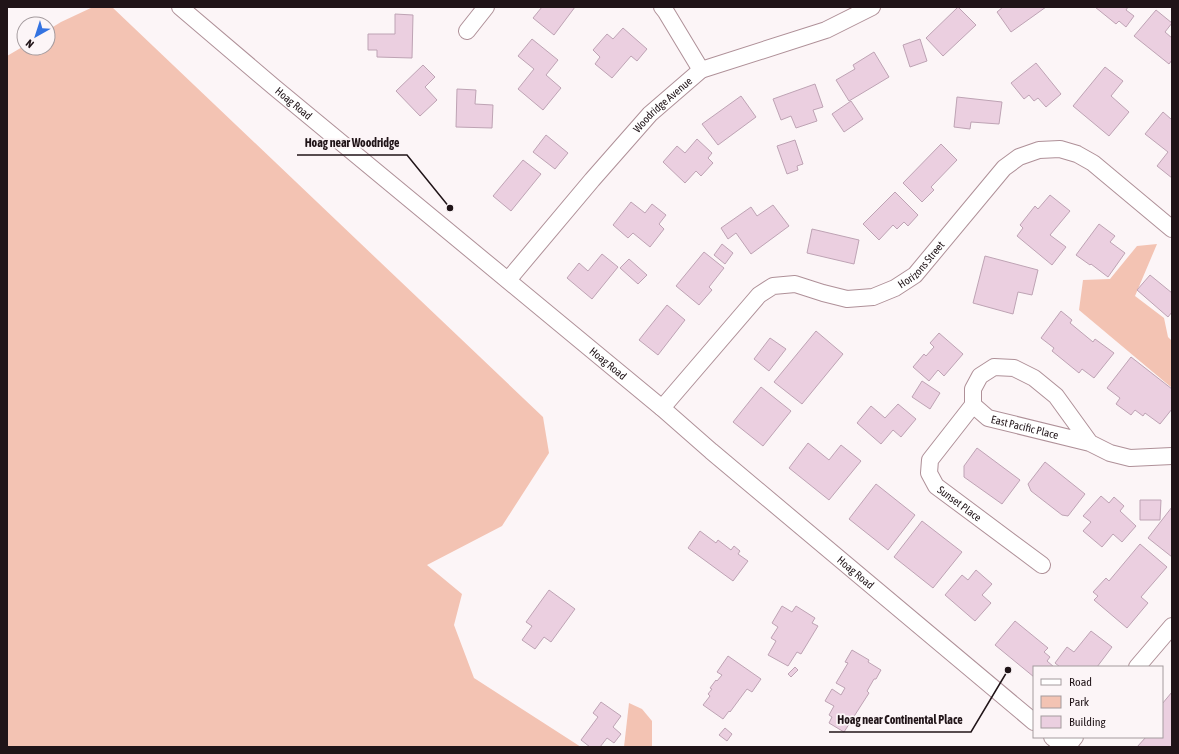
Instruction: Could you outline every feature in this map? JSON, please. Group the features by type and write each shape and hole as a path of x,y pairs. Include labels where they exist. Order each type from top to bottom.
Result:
{"street":[{"name":"Hoag Road","path":"180,7 268,82 662,408 711,451 1033,721"},
{"path":"467,31 486,7"},
{"path":"662,7 701,70"},
{"name":"Woodridge Avenue","path":"508,280 650,114 701,70 826,30 872,7"},
{"name":"Horizons Street","path":"662,408 758,295 774,286 795,284 847,299 873,297 895,288 915,275 1004,168 1019,157 1039,150 1060,149 1077,154 1093,163 1172,229"},
{"name":"East Pacific Place","path":"1090,443 1056,396 1034,378 1014,368 994,367 980,376 973,389 973,405 988,418 1090,443 1110,453 1130,458 1172,456"},
{"name":"Sunset Place","path":"973,405 930,460 929,474 936,486 1042,565"},
{"path":"1137,666 1172,626"},
{"path":"1053,738 1065,747 1074,738"}],"green space":[{"path":"93,7 112,7 543,417 549,453 502,526 427,565 462,594 454,625 474,678 581,747 7,747 7,56 16,51 16,56 56,56 56,25"},
{"path":"1157,244 1135,296 1164,318 1168,337 1172,341 1172,388 1079,310 1083,280 1110,279 1137,246"},
{"path":"629,703 642,709 652,721 652,747 624,747"}],"building":[{"path":"542,7 575,7 554,35 533,18"},
{"path":"958,7 976,25 943,56 926,38"},
{"path":"1003,7 1046,7 1011,32 997,12"},
{"path":"1095,7 1128,7 1126,10 1134,16 1126,27 1119,21 1116,24"},
{"path":"1156,10 1172,23 1165,32 1172,38 1172,60 1169,64 1134,36"},
{"path":"395,14 413,15 412,58 377,57 377,50 368,50 368,34 395,34"},
{"path":"623,28 647,49 637,61 631,56 612,78 595,64 600,57 593,50 607,34 613,39"},
{"path":"532,39 558,60 546,75 561,88 543,110 518,89 534,69 518,56"},
{"path":"920,39 927,61 910,67 903,45"},
{"path":"874,52 889,77 849,101 836,80 855,69 853,65"},
{"path":"1036,63 1061,94 1046,107 1038,98 1034,101 1029,95 1024,99 1011,83"},
{"path":"423,65 435,77 425,87 437,100 420,116 396,91"},
{"path":"1105,67 1123,81 1111,96 1129,112 1109,136 1073,106"},
{"path":"815,84 823,107 813,110 817,121 796,128 791,116 781,120 773,99"},
{"path":"457,89 476,90 475,104 493,105 492,128 456,127"},
{"path":"741,96 756,117 718,145 702,124"},
{"path":"957,97 1002,102 999,124 971,122 970,129 954,127"},
{"path":"851,101 863,119 844,132 832,114"},
{"path":"1163,112 1171,119 1172,118 1172,178 1157,166 1168,152 1145,134"},
{"path":"546,135 568,153 555,169 533,152"},
{"path":"697,139 712,153 708,158 713,163 701,176 696,171 685,183 663,162 677,146 685,153"},
{"path":"795,140 803,164 797,166 798,170 787,174 777,146"},
{"path":"941,144 957,160 931,187 934,190 922,202 903,183"},
{"path":"523,160 541,174 511,211 493,196"},
{"path":"895,192 918,215 908,226 904,222 897,229 893,225 879,240 863,224"},
{"path":"1050,195 1070,211 1050,235 1066,247 1052,265 1017,236 1023,228 1020,225 1035,206 1038,209"},
{"path":"631,202 645,213 652,204 666,215 659,224 664,229 650,247 633,233 628,238 613,225"},
{"path":"773,205 789,226 751,254 736,233 728,239 721,228 751,207 757,216"},
{"path":"1099,224 1115,236 1110,242 1125,253 1108,277 1076,255"},
{"path":"812,229 859,240 854,264 807,253"},
{"path":"722,244 733,253 725,264 714,255"},
{"path":"704,252 724,268 709,287 712,290 699,305 676,286"},
{"path":"602,254 618,267 592,299 567,278 579,263 588,271"},
{"path":"985,256 1038,270 1032,295 1018,292 1013,314 973,303"},
{"path":"629,259 647,275 638,284 620,268"},
{"path":"1150,275 1172,293 1172,312 1168,317 1137,290"},
{"path":"667,305 685,320 658,355 639,340"},
{"path":"1061,311 1072,320 1070,323 1093,342 1095,339 1114,353 1094,378 1082,369 1079,373 1052,351 1054,348 1041,338"},
{"path":"816,331 843,354 802,404 774,382"},
{"path":"939,333 963,354 944,376 938,370 929,381 913,367 924,354 926,356 934,347 930,343"},
{"path":"770,338 786,349 769,371 754,359"},
{"path":"1131,357 1172,389 1172,409 1160,424 1145,413 1143,416 1135,410 1131,415 1116,404 1120,398 1107,388"},
{"path":"922,381 940,393 930,409 912,397"},
{"path":"761,387 791,411 763,446 733,422"},
{"path":"898,404 916,419 901,437 893,430 881,444 857,423 871,406 885,418"},
{"path":"808,443 829,460 841,445 861,461 829,500 789,468"},
{"path":"977,448 1020,480 1002,504 964,477 964,466"},
{"path":"1045,462 1085,494 1068,516 1062,515 1031,491 1028,484"},
{"path":"876,484 915,515 888,550 849,519"},
{"path":"1101,496 1109,503 1114,497 1124,506 1120,511 1136,526 1122,542 1113,534 1102,547 1083,531 1091,522 1083,516"},
{"path":"1140,500 1161,500 1160,520 1140,520"},
{"path":"1172,507 1172,557 1148,538"},
{"path":"922,521 962,552 933,588 894,557"},
{"path":"700,531 716,543 718,540 731,550 734,546 740,551 738,554 748,561 733,581 688,548"},
{"path":"1140,544 1167,567 1141,597 1148,603 1127,628 1094,600 1098,596 1093,592 1106,578 1109,581"},
{"path":"976,570 992,584 982,595 991,603 975,621 945,595 962,575 968,580"},
{"path":"549,590 575,609 551,642 544,637 535,649 522,640 532,626 526,622"},
{"path":"782,606 792,612 796,606 815,618 812,623 818,626 801,654 797,652 788,666 768,655 776,641 771,638 778,627 772,623"},
{"path":"1015,621 1048,648 1044,652 1050,657 1047,661 1053,666 1033,666 1033,676 995,645"},
{"path":"1091,631 1112,647 1098,666 1059,666 1055,663 1067,647 1074,652"},
{"path":"852,650 869,660 868,662 881,670 867,691 869,693 844,732 829,723 832,717 829,715 834,706 825,701 832,689 841,695 845,688 836,683 848,663 845,662"},
{"path":"728,656 761,679 752,692 747,689 723,719 703,705 710,696 708,694 712,689 710,688 722,675 717,672"},
{"path":"795,667 798,670 791,677 788,674"},
{"path":"1172,692 1172,747 1137,747 1145,738 1163,738 1163,703"},
{"path":"601,702 621,716 613,727 621,734 614,743 607,738 600,747 590,747 581,740 598,717 593,713"},
{"path":"725,728 732,734 727,741 719,735"}],"place":[{"name":"Hoag near Woodridge","path":"450,208"},
{"name":"Hoag near Continental Place","path":"1008,670"}]}
